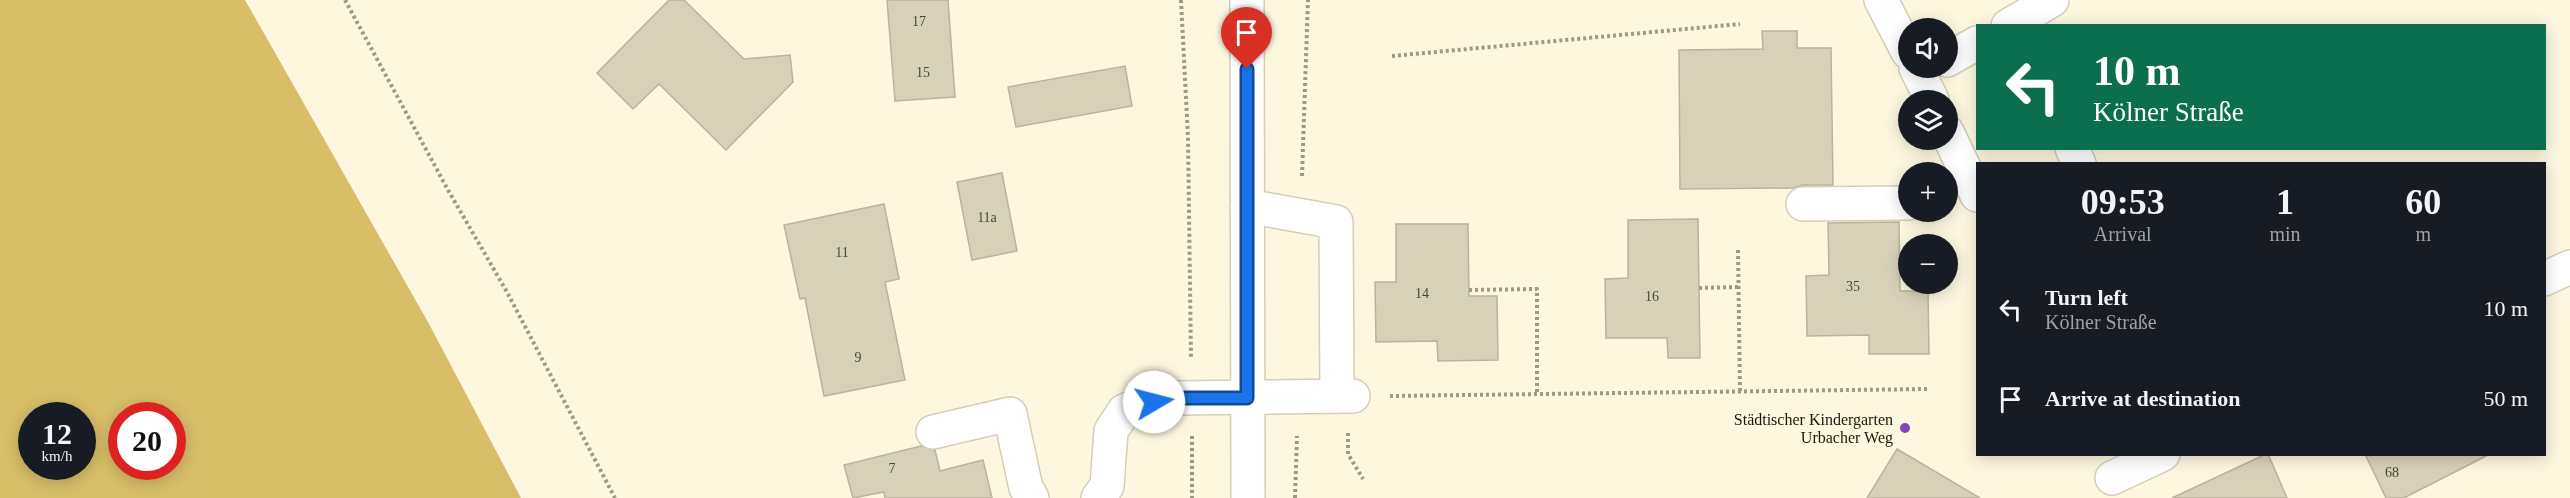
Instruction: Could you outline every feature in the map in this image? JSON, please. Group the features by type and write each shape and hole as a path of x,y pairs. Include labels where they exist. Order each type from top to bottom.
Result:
{"main road":[{"path":"1246,0 1248,498"},
{"path":"1881,0 1898,27"},
{"path":"2013,24 2052,0"},
{"path":"1958,53 1976,44"},
{"path":"1953,150 1966,193"},
{"path":"1803,204 1898,203"},
{"path":"1098,498 1107,486 1111,431 1124,411 1171,398 1346,396 1335,222 1247,206"},
{"path":"2546,278 2570,267"},
{"path":"933,432 1010,414 1026,488 1032,498"},
{"path":"2111,477 2158,456"}],"path":[{"path":"345,0 507,292 615,498"},
{"path":"1181,0 1188,137 1192,498"},
{"path":"1392,56 1740,24"},
{"path":"1738,250 1740,391"},
{"path":"1699,288 1738,287"},
{"path":"1469,290 1537,289 1537,392"},
{"path":"1363,479 1348,454 1346,396 1927,389"}],"shaded area":[{"path":"0,0 245,0 428,322 521,498 0,498"}],"building":[{"path":"669,0 684,0 744,59 790,55 793,82 726,150 659,84 633,109 597,73"},
{"path":"887,0 948,0 955,97 895,101"},
{"path":"1762,31 1797,31 1797,48 1831,48 1833,185 1803,185 1793,188 1680,189 1679,50 1763,49"},
{"path":"1125,66 1132,106 1016,127 1008,87"},
{"path":"1002,173 1017,251 972,260 957,182"},
{"path":"884,204 899,279 885,282 905,380 824,396 805,298 800,299 784,225"},
{"path":"1698,219 1700,358 1668,358 1667,338 1606,338 1605,279 1628,278 1628,220"},
{"path":"1899,222 1898,294 1928,294 1929,354 1869,354 1869,335 1807,336 1806,276 1829,275 1828,223"},
{"path":"1396,224 1468,224 1469,296 1497,296 1498,360 1438,361 1437,341 1376,342 1375,282 1396,282"},
{"path":"921,446 935,450 940,471 983,460 992,498 885,498 884,492 853,498 844,465"},
{"path":"1897,449 1980,498 1867,498"},
{"path":"2262,456 2269,456 2287,498 2172,498"},
{"path":"2366,456 2486,456 2404,498 2386,498"}],"place":[{"name":"Städtischer Kindergarten Urbacher Weg","path":"1905,428"}],"route":[{"path":"1154,402 1171,398 1247,398 1247,69"}]}
